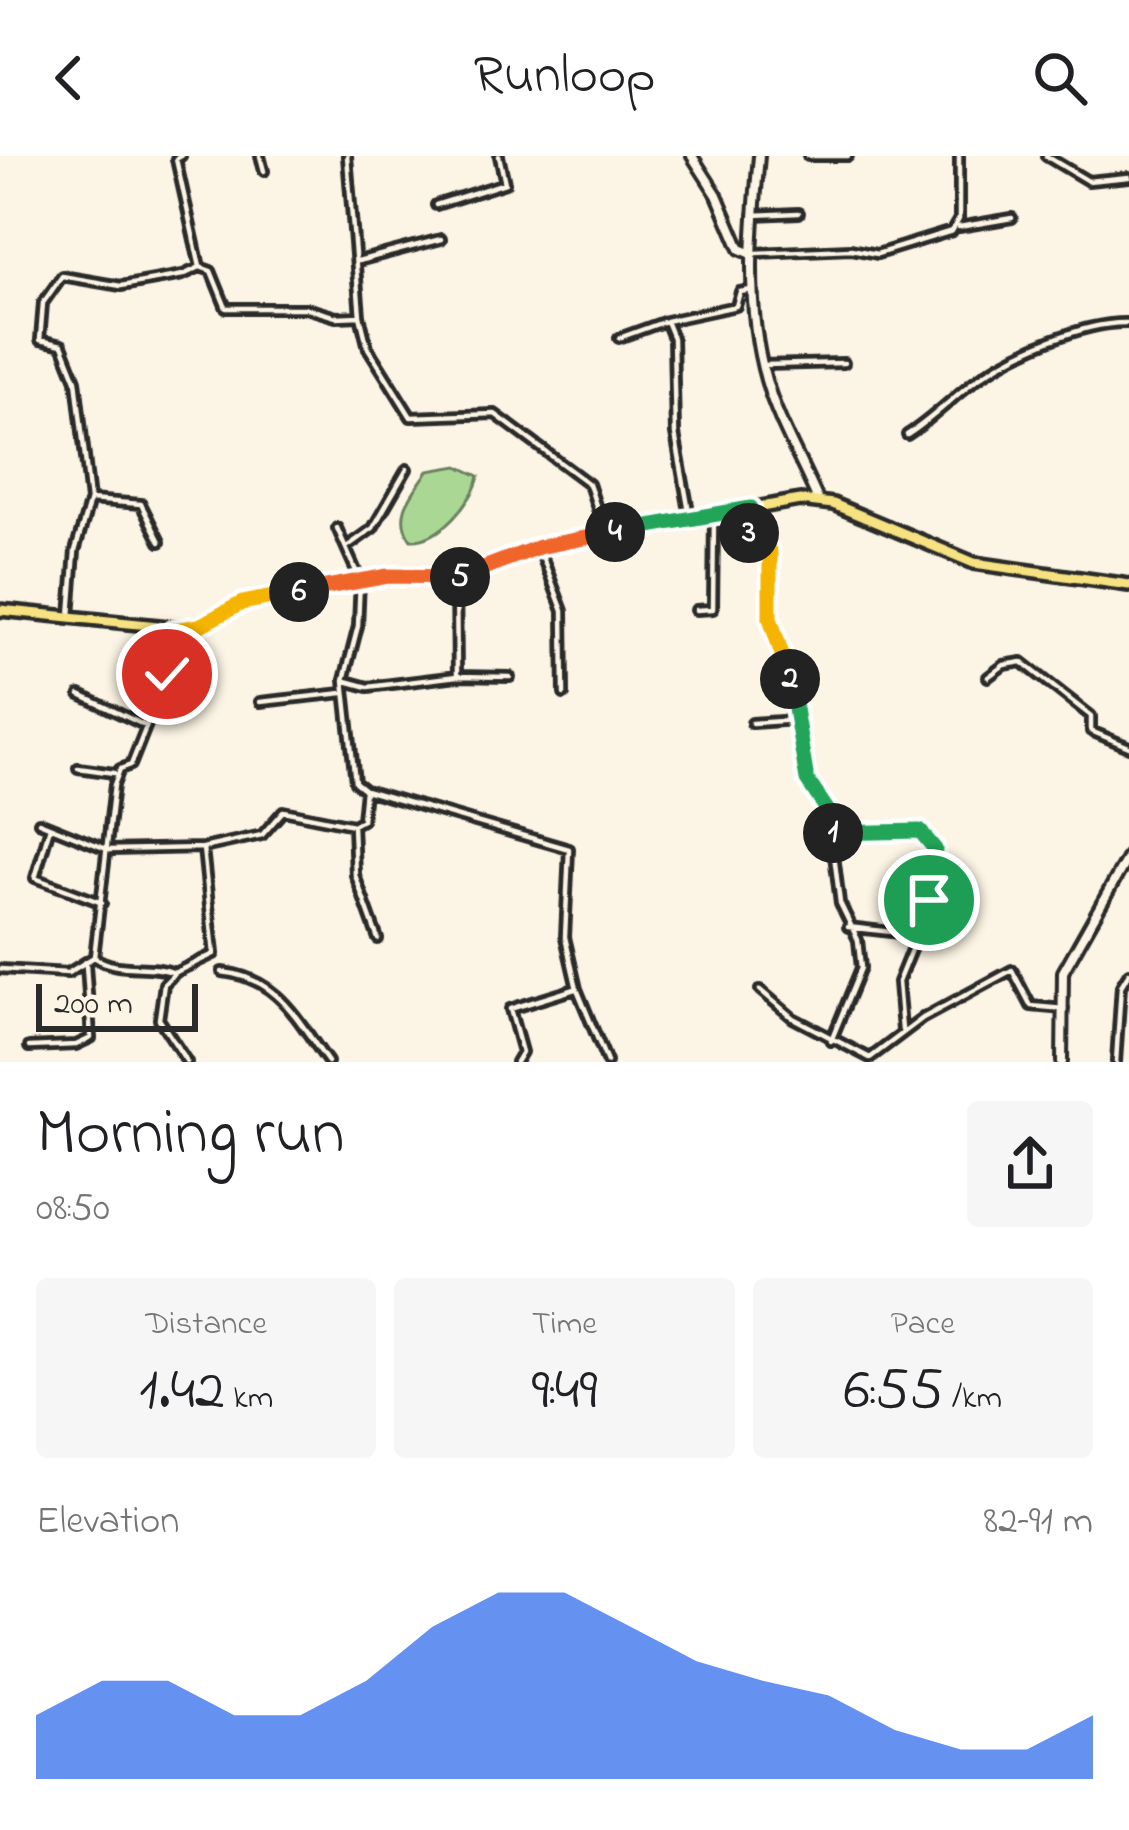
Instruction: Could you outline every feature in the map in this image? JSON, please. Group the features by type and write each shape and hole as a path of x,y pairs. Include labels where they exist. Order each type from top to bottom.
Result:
{"main road":[{"path":"692,156 717,194 740,249 750,253"},
{"path":"758,156 750,253 763,365 780,419 818,500"},
{"path":"0,610 188,629 242,603 360,580 456,578 539,547 691,517 818,500 974,563 1125,585"},
{"path":"1062,1062 1063,972 1129,855"}],"street":[{"path":"181,156 176,159 200,267"},
{"path":"260,156 265,171"},
{"path":"346,156 360,316 368,348 411,417 495,414 589,484 606,534"},
{"path":"436,205 506,183 499,156"},
{"path":"808,156 848,156"},
{"path":"956,227 959,156"},
{"path":"1046,156 1088,181 1129,177"},
{"path":"753,215 799,213"},
{"path":"750,253 851,249 878,254 956,227 1012,218"},
{"path":"358,261 441,239"},
{"path":"70,616 75,551 90,500 69,358 62,345 40,340 49,290 62,276 121,286 200,267 211,272 226,308 236,312 306,308 336,317 360,316"},
{"path":"620,338 666,321 740,304 740,292 752,290"},
{"path":"666,321 673,338 675,434 691,517"},
{"path":"907,435 972,382 1051,341 1099,322 1129,323"},
{"path":"763,365 844,363"},
{"path":"348,546 373,528 406,470"},
{"path":"90,500 141,504 160,542"},
{"path":"751,508 750,541 770,552 770,618 797,720 807,780 830,814 840,903 848,927 859,940 861,968 831,1041"},
{"path":"696,610 713,609 713,514"},
{"path":"337,529 360,580 358,626 343,693 355,782 364,790 569,849 565,937 577,988 607,1062"},
{"path":"539,547 562,610 565,694"},
{"path":"1125,585 1129,572"},
{"path":"456,578 457,676"},
{"path":"188,629 201,659"},
{"path":"78,768 117,774 131,765 167,674 174,630"},
{"path":"988,677 1004,664 1022,662 1091,716 1091,731 1129,746"},
{"path":"344,680 368,687 457,676 511,677"},
{"path":"260,702 343,693"},
{"path":"80,695 146,726"},
{"path":"752,723 797,720"},
{"path":"0,969 68,973 94,957 117,774"},
{"path":"39,822 109,850 203,848 262,835 283,811 353,825 362,820 364,790"},
{"path":"353,825 355,875 378,940"},
{"path":"50,826 35,878 102,903"},
{"path":"833,833 913,830 933,844 933,881 898,982 903,1034"},
{"path":"188,1062 159,1019 164,985 175,973 214,954 203,848"},
{"path":"848,927 917,934"},
{"path":"94,957 117,968 153,964 175,973"},
{"path":"29,1047 76,1045 91,1038 86,965"},
{"path":"760,990 831,1041 871,1060 903,1034 1012,970 1031,1006 1064,1010"},
{"path":"222,972 254,979 283,997 328,1062"},
{"path":"1116,1062 1121,986 1129,973"},
{"path":"516,1062 523,1052 510,1009 577,988"},
{"path":"1119,1035 1129,1036"}],"green space":[{"path":"458,466 479,476 470,497 444,527 411,540 404,512 411,495 428,471"}],"route":[{"path":"167,674 174,630 199,626 242,603 388,576 456,578 539,547 751,508 750,541 770,552 773,637 796,701 807,780 830,814 833,833 913,830 928,838 935,849 929,900"}]}
